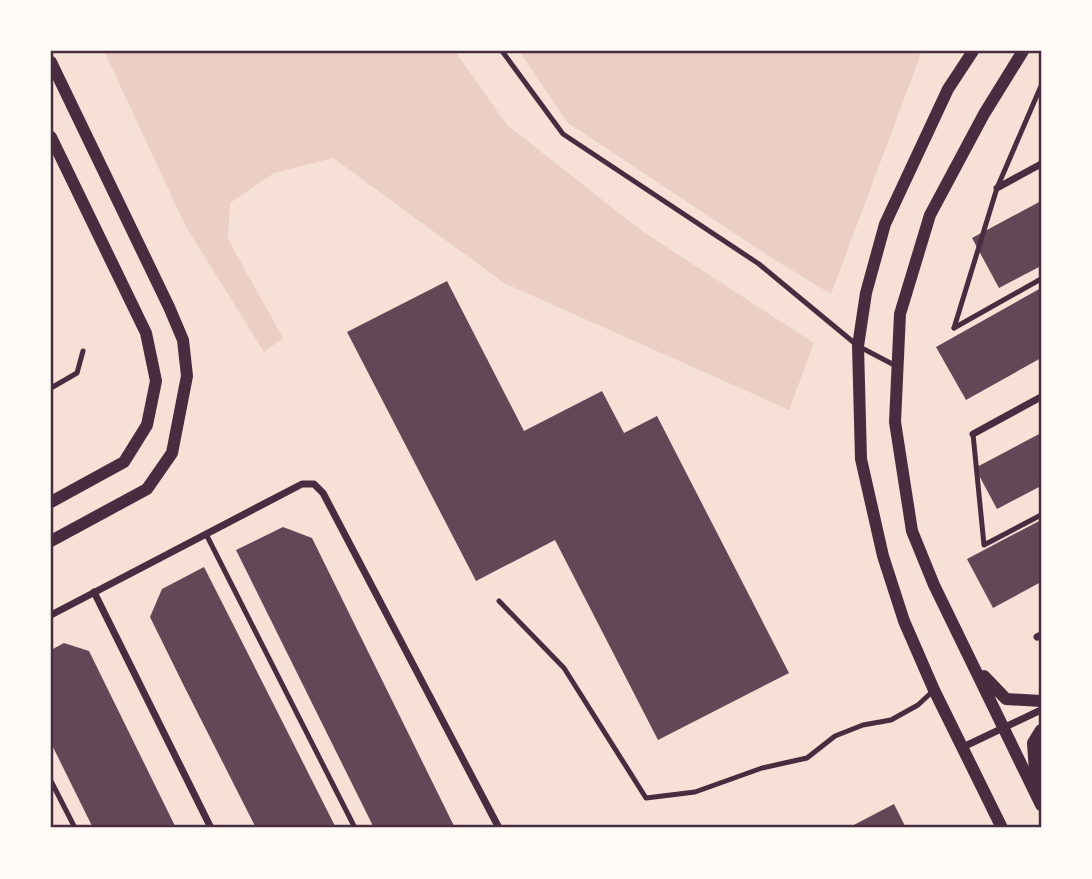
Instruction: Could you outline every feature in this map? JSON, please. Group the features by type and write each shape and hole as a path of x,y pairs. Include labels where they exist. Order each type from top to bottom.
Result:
{"street":[{"path":"973,51 948,89 885,224 866,293 858,346 861,459 883,556 904,621 934,690 1002,828"},
{"path":"1023,51 984,114 930,215 900,314 895,422 912,531 934,585 1039,800"},
{"path":"51,62 169,307 183,340 187,376 172,453 147,489 51,541"},
{"path":"51,136 146,333 156,381 147,425 124,462 51,502"},
{"path":"997,188 1041,164"},
{"path":"973,433 1041,397"},
{"path":"51,615 302,485 313,484 323,493 499,828"},
{"path":"94,592 211,828"},
{"path":"974,666 1006,699 1041,701"},
{"path":"963,747 1041,710"},
{"path":"1039,800 1033,743 1041,730"}],"lane":[{"path":"502,51 563,134 759,264 858,346 898,367"},
{"path":"1041,86 997,188 954,328 1041,279"},
{"path":"51,388 77,373 83,351"},
{"path":"973,433 984,545 1041,515"},
{"path":"206,534 355,828"},
{"path":"499,601 564,668 646,798 695,792 762,768 807,758 835,736 863,725 891,720 918,705 934,690"},
{"path":"51,781 75,828"}],"shaded area":[{"path":"104,51 455,51 507,125 642,231 814,343 789,410 504,283 333,158 274,173 230,203 228,239 283,338 264,352 186,227"},
{"path":"519,51 922,51 831,294 568,123"}],"building":[{"path":"1041,201 1041,266 999,288 972,238"},
{"path":"447,281 524,431 602,391 624,433 657,416 789,673 658,740 555,540 476,581 347,332"},
{"path":"1041,288 1041,358 966,400 936,347"},
{"path":"1041,433 1041,486 997,509 975,468"},
{"path":"1041,520 1041,582 993,608 967,559"},
{"path":"283,527 312,538 455,828 374,828 236,550"},
{"path":"204,567 336,828 256,828 184,686 150,617 162,589"},
{"path":"64,643 89,651 176,828 93,828 51,743 51,650"},
{"path":"894,804 906,828 848,828"}]}
